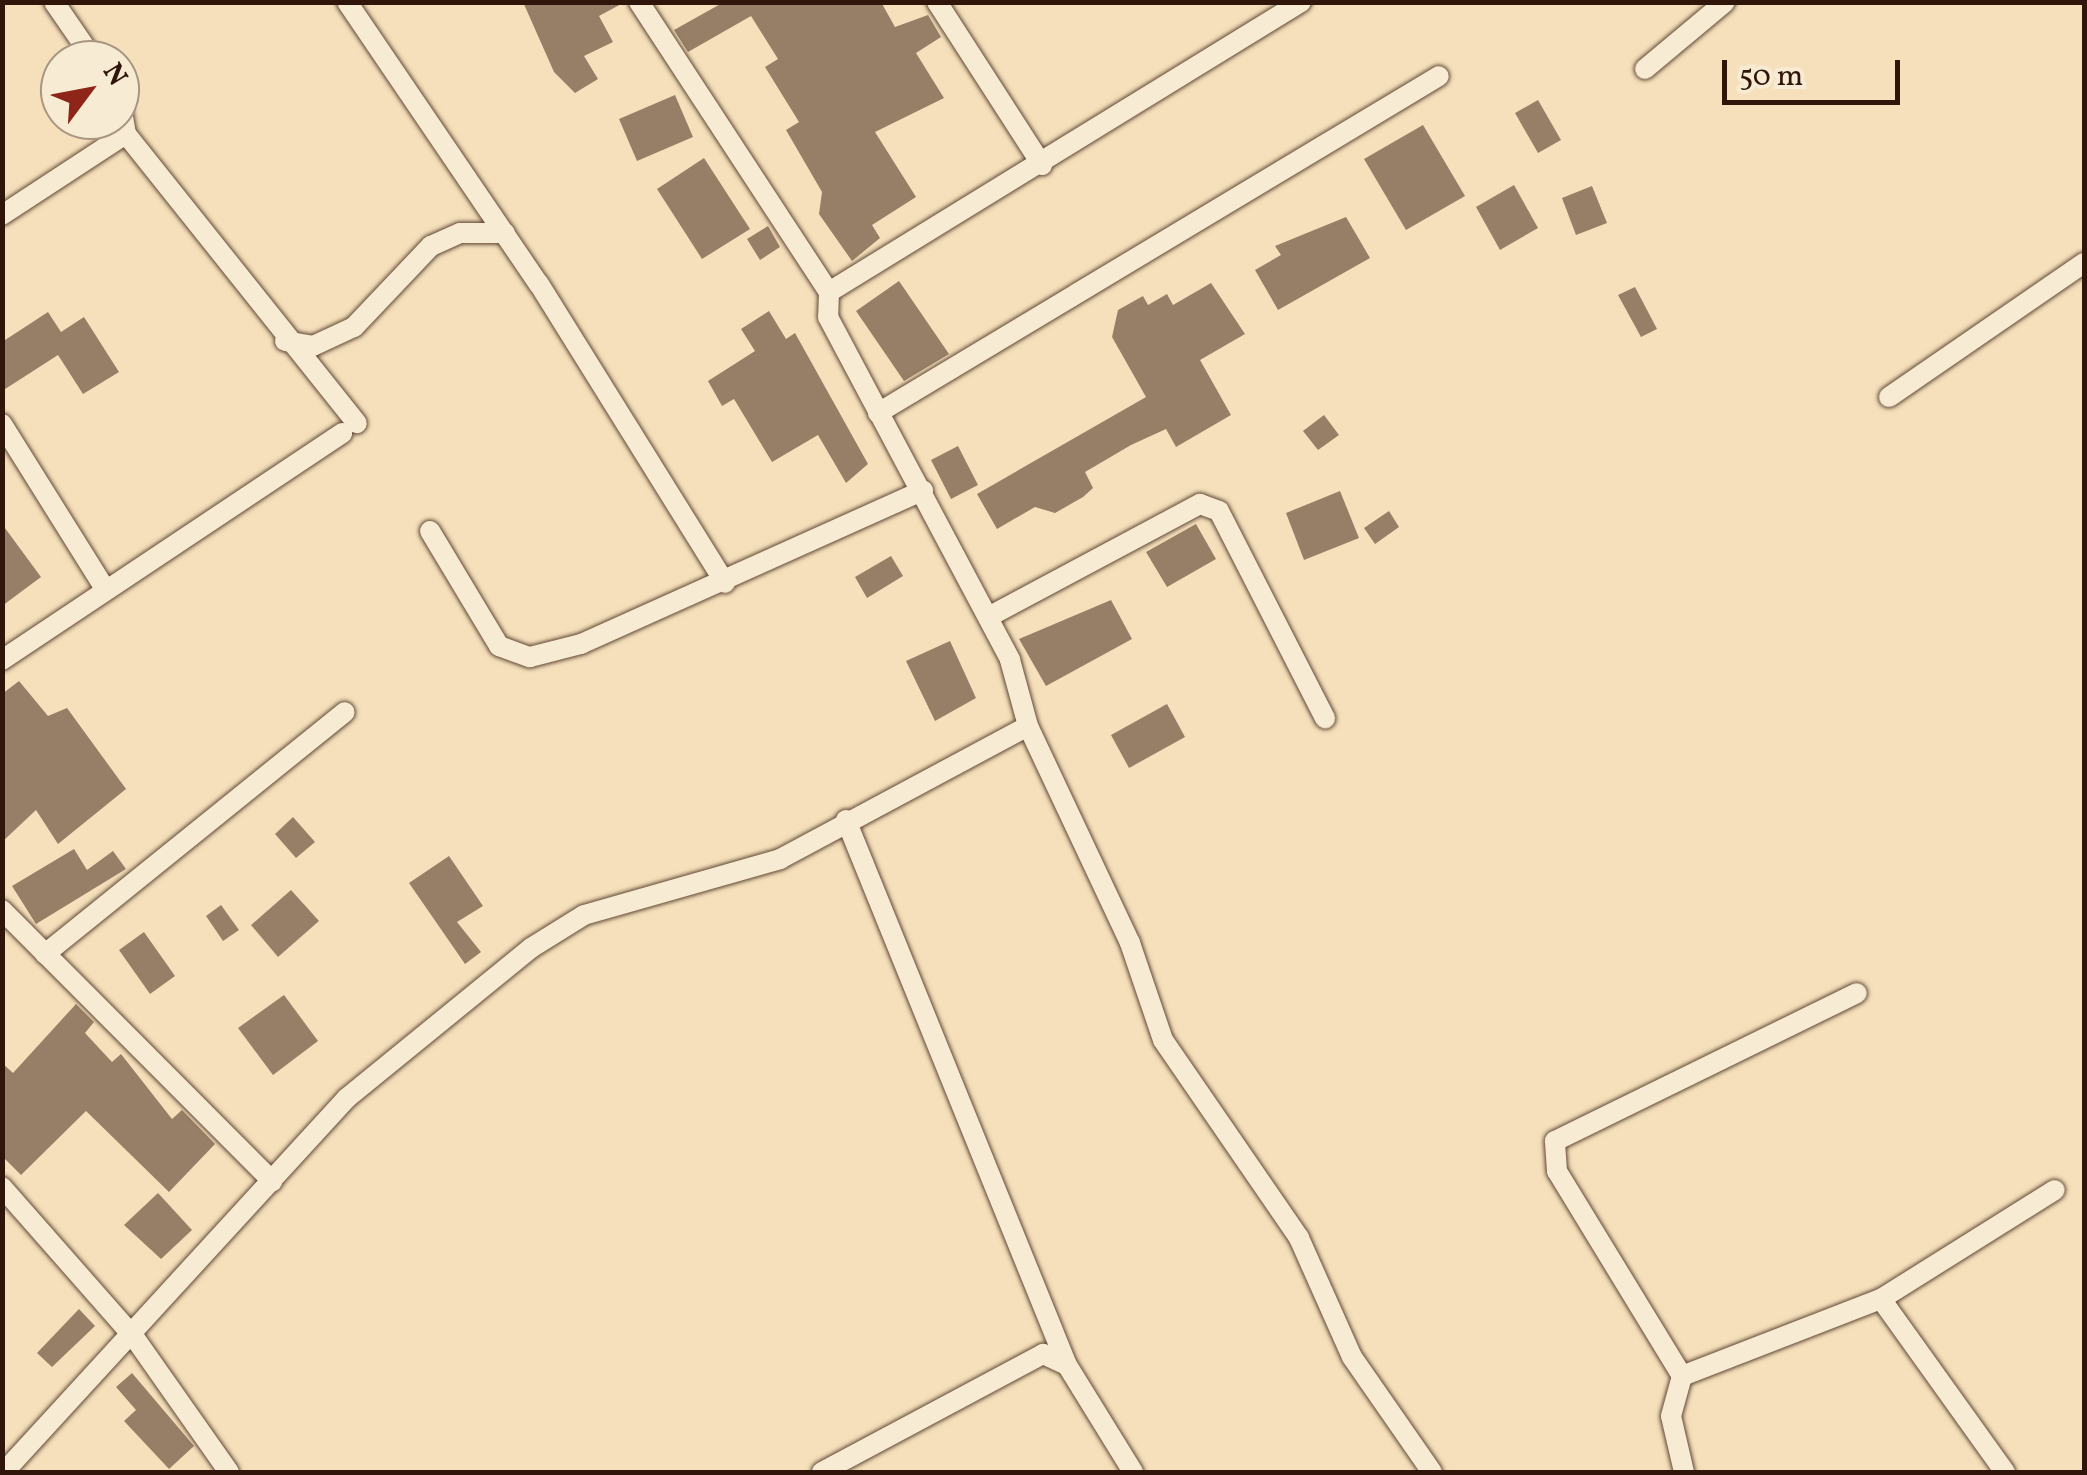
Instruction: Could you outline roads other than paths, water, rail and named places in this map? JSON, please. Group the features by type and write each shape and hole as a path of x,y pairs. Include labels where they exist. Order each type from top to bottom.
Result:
{"street":[{"path":"54,2 80,40"},
{"path":"347,2 506,233 725,583"},
{"path":"639,2 829,292 828,318 990,616 1028,726 1130,942 1163,1040 1299,1238 1352,1357 1432,1472"},
{"path":"937,2 1042,164"},
{"path":"829,292 1301,2"},
{"path":"1645,69 1725,2"},
{"path":"878,413 1438,76"},
{"path":"2,215 117,140"},
{"path":"2,660 104,587 349,428 131,140"},
{"path":"285,342 314,346 354,327 431,246 460,233 506,233"},
{"path":"1890,397 2084,263"},
{"path":"2,424 104,587"},
{"path":"430,531 498,646 530,657 725,583 923,490"},
{"path":"990,616 1200,504 1219,511 1324,718"},
{"path":"45,954 345,712"},
{"path":"4,1472 134,1336 347,1098 558,929 780,858 1028,726"},
{"path":"846,820 1066,1364 1133,1472"},
{"path":"2,910 272,1181"},
{"path":"1684,1472 1671,1416 1682,1376 1557,1171 1555,1142 1857,993"},
{"path":"2,1187 134,1336 229,1472"},
{"path":"1682,1376 1881,1299 2055,1190"},
{"path":"1881,1299 2005,1472"},
{"path":"822,1472 1043,1354 1066,1364"},
{"path":"1696,1472 1705,1472"}]}
